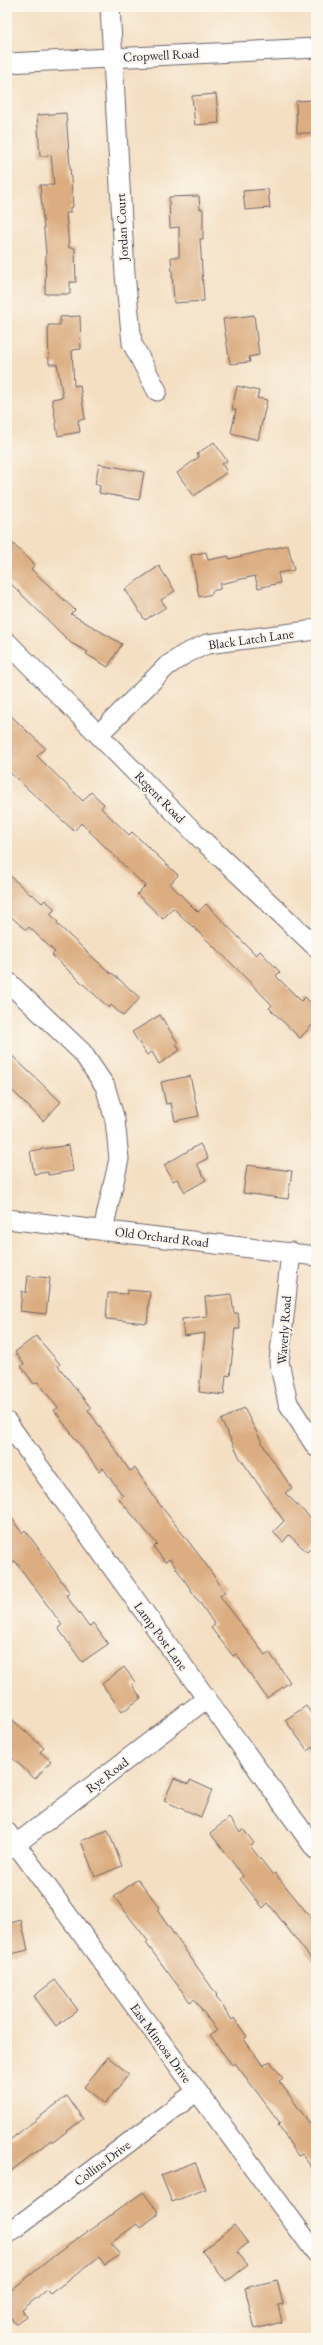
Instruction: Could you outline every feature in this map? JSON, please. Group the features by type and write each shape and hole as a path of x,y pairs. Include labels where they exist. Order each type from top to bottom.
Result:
{"street":[{"name":"Jordan Court","path":"110,7 125,274 132,343 157,391"},
{"name":"Cropwell Road","path":"7,63 316,48"},
{"name":"Black Latch Lane","path":"99,734 167,666 185,654 207,644 308,631 316,628"},
{"name":"Regent Road","path":"7,642 198,836 316,947"},
{"path":"7,981 82,1052 106,1086 116,1120 119,1159 103,1230"},
{"name":"Old Orchard Road","path":"7,1219 316,1256"},
{"name":"Waverly Road","path":"291,1252 279,1362 288,1403 316,1447"},
{"name":"Lamp Post Lane","path":"7,1422 316,1850"},
{"name":"Rye Road","path":"10,1842 206,1699"},
{"name":"East Mimosa Drive","path":"10,1842 316,2253"},
{"name":"Collins Drive","path":"7,2234 196,2092"}],"building":[{"path":"216,94 219,123 195,125 192,96"},
{"path":"316,100 316,133 297,133 296,101"},
{"path":"66,113 73,207 70,207 70,213 66,213 69,248 75,248 76,282 70,282 70,294 45,294 46,253 40,185 54,185 51,155 40,156 37,115"},
{"path":"268,189 270,208 245,210 243,191"},
{"path":"199,196 200,209 203,209 203,239 200,239 204,301 174,303 171,257 179,257 179,227 170,228 169,197"},
{"path":"254,315 259,355 249,357 250,362 230,364 223,319"},
{"path":"80,316 81,349 72,350 74,386 80,385 85,419 78,420 80,432 58,436 52,399 63,397 57,364 49,364 48,325 60,325 60,317"},
{"path":"237,386 259,391 257,398 267,400 258,440 231,433 236,410 232,409"},
{"path":"214,442 227,461 222,464 227,472 194,496 177,473 199,457 197,454"},
{"path":"99,464 144,472 139,500 99,493 100,486 95,484"},
{"path":"7,538 35,565 31,569 75,610 71,614 122,644 108,667 86,654 88,652 71,643 7,580"},
{"path":"288,545 294,570 278,573 280,583 258,588 255,576 220,584 220,589 212,591 212,594 199,597 191,555 206,552 208,560 229,556 229,559"},
{"path":"159,566 175,591 161,600 166,607 145,620 125,589"},
{"path":"7,712 45,748 37,756 83,801 91,792 104,804 101,808 129,835 132,832 178,875 170,884 198,912 206,904 256,955 260,951 280,972 276,976 301,1001 305,997 316,1008 316,1021 300,1038 269,1008 272,1005 232,964 173,908 163,919 137,894 145,886 81,823 74,831 7,770"},
{"path":"7,873 31,895 32,894 42,903 45,900 55,909 50,914 58,922 57,924 111,974 112,973 140,998 123,1016 111,1005 109,1008 52,955 55,952 29,927 26,930 7,913"},
{"path":"160,1015 178,1043 176,1044 180,1050 159,1064 152,1052 147,1055 132,1032"},
{"path":"7,1051 61,1102 43,1121 7,1085"},
{"path":"190,1076 199,1116 175,1121 171,1103 166,1104 161,1082"},
{"path":"200,1144 208,1158 197,1164 206,1180 185,1192 177,1179 173,1181 164,1165"},
{"path":"69,1145 73,1171 48,1175 48,1172 34,1174 30,1151"},
{"path":"247,1165 292,1171 288,1199 243,1193"},
{"path":"28,1276 50,1278 46,1314 20,1311 22,1291 26,1293"},
{"path":"127,1290 150,1292 147,1323 106,1319 108,1293 127,1294"},
{"path":"231,1294 234,1313 238,1313 240,1329 235,1329 230,1376 226,1375 224,1395 199,1392 205,1333 184,1336 182,1319 207,1316 205,1297"},
{"path":"36,1336 60,1364 58,1366 91,1408 88,1410 130,1471 135,1468 157,1501 202,1559 225,1592 220,1596 265,1655 269,1652 290,1682 267,1698 236,1654 233,1656 211,1628 215,1625 170,1559 165,1562 154,1547 157,1544 119,1499 123,1496 103,1468 99,1471 54,1410 58,1408 38,1382 34,1384 21,1366 24,1364 15,1352"},
{"path":"244,1408 267,1452 292,1488 285,1493 316,1523 316,1543 307,1552 289,1535 283,1542 273,1532 284,1521 240,1458 221,1420"},
{"path":"7,1512 22,1533 25,1530 36,1545 70,1593 66,1595 89,1627 93,1623 108,1644 82,1662 58,1628 62,1625 15,1561 7,1567"},
{"path":"124,1667 135,1682 132,1685 141,1698 122,1712 102,1684"},
{"path":"306,1706 316,1720 316,1745 308,1751 285,1720"},
{"path":"7,1715 44,1748 40,1752 51,1761 35,1779 7,1753"},
{"path":"174,1778 189,1784 190,1780 212,1790 201,1817 164,1801"},
{"path":"229,1818 240,1832 243,1829 254,1843 250,1846 273,1875 275,1873 316,1924 316,1965 268,1903 263,1908 240,1879 243,1876 210,1833"},
{"path":"108,1830 122,1866 95,1877 81,1841"},
{"path":"138,1879 160,1908 157,1910 217,1995 216,1996 232,2020 234,2018 247,2037 244,2039 263,2066 270,2061 283,2078 279,2081 316,2132 316,2174 302,2154 298,2156 278,2125 280,2123 235,2063 232,2065 210,2035 217,2031 194,1999 190,2002 146,1943 148,1941 114,1897"},
{"path":"21,1920 28,1950 7,1955 7,1924"},
{"path":"55,1980 78,2010 56,2026 34,1996"},
{"path":"108,2057 129,2074 105,2104 84,2087"},
{"path":"67,2096 83,2119 53,2142 51,2140 7,2174 7,2142"},
{"path":"195,2162 206,2189 172,2202 161,2175"},
{"path":"143,2192 157,2210 157,2215 140,2228 137,2224 111,2243 120,2255 105,2265 99,2257 50,2294 46,2290 22,2310 26,2316 15,2324 11,2318 7,2322 7,2290 9,2292 59,2252"},
{"path":"234,2225 248,2243 237,2252 248,2265 226,2282 202,2251"},
{"path":"277,2280 283,2304 278,2305 282,2322 255,2329 245,2288"}]}
